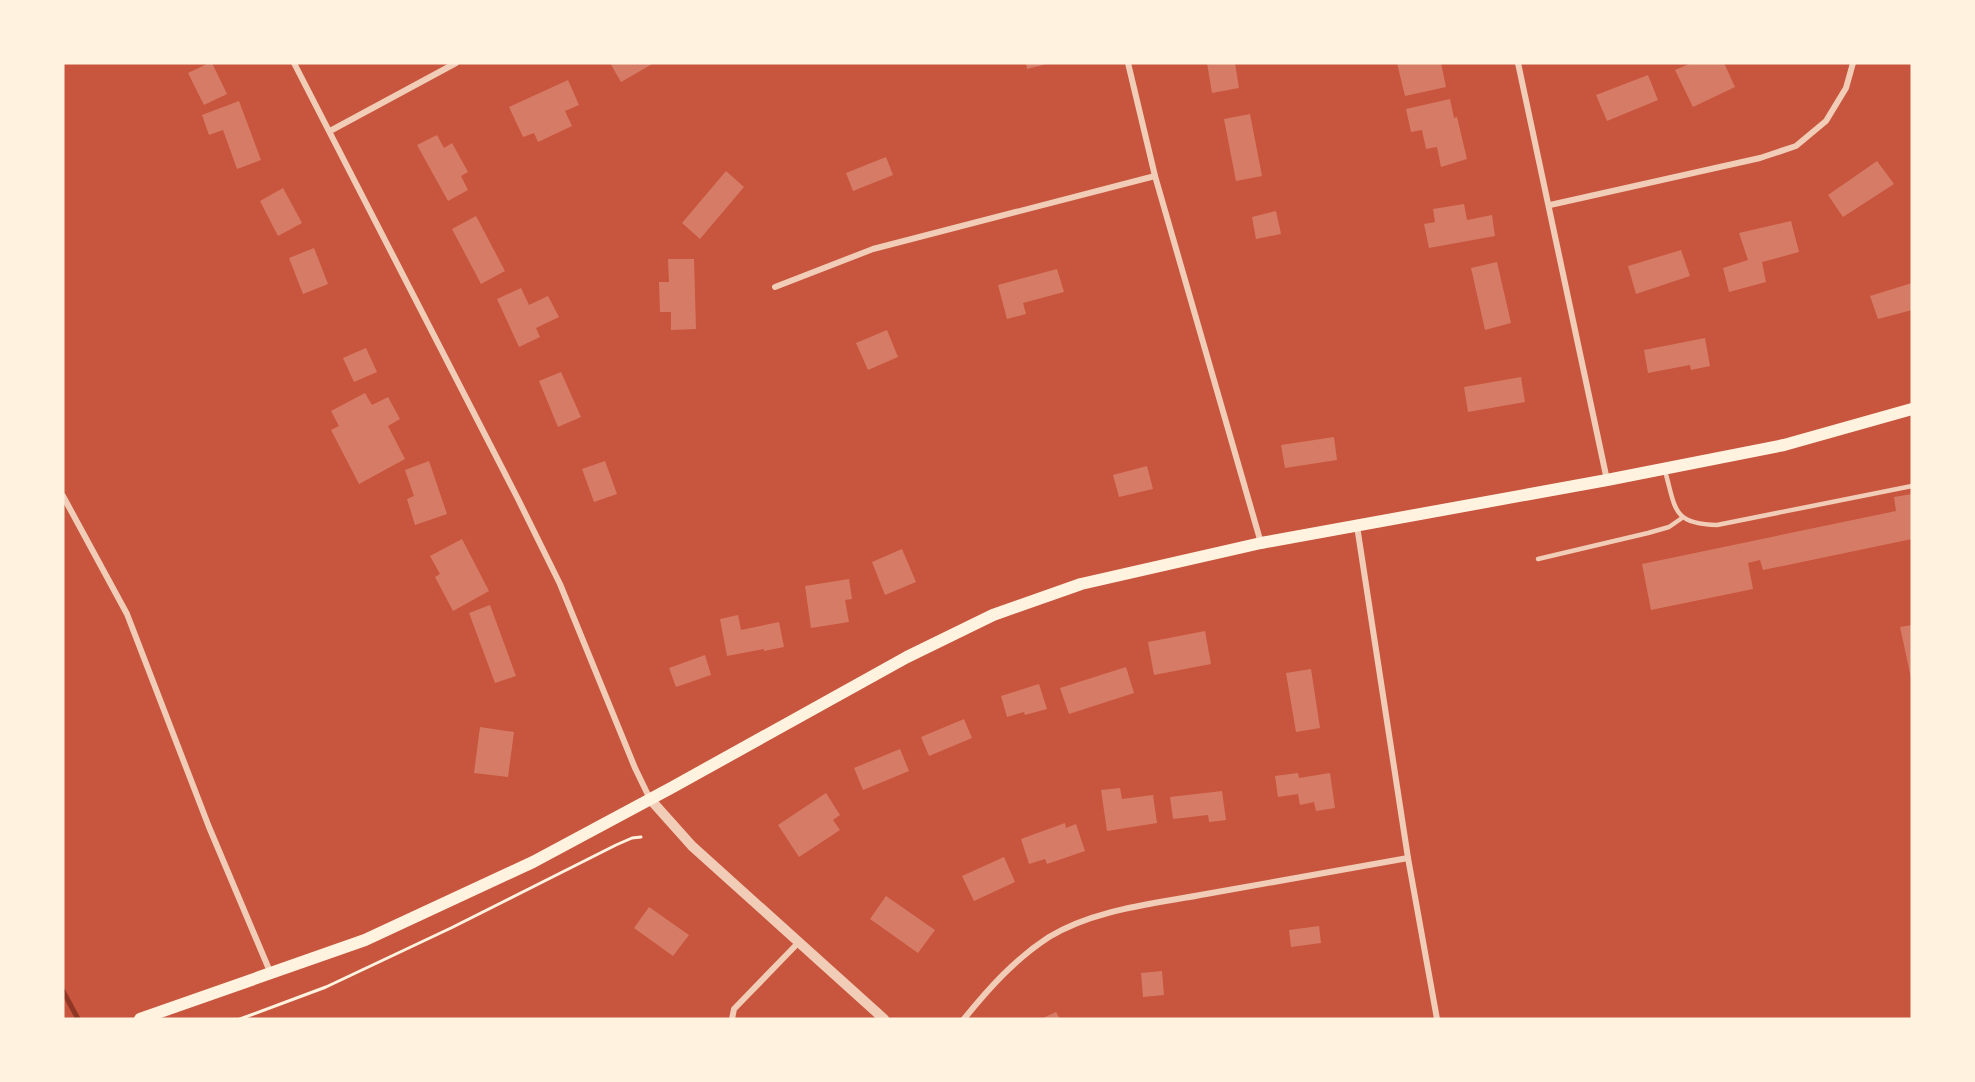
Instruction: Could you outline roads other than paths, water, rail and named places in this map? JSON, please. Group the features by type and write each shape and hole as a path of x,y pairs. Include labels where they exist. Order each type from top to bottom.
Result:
{"main road":[{"path":"140,1019 271,975 365,940 533,862 907,657 993,615 1081,584 1261,543 1607,480 1784,445 1912,409"}],"street":[{"path":"294,63 560,584 635,768 650,799 692,846 884,1019"},
{"path":"330,131 456,63"},
{"path":"1128,63 1155,176 1261,543"},
{"path":"1518,63 1607,480"},
{"path":"1550,205 1760,158 1796,146 1827,121 1846,88 1852,63"},
{"path":"775,287 873,249 1155,176"},
{"path":"63,496 127,614 209,827 271,975"},
{"path":"1357,526 1408,858 1437,1019"},
{"path":"964,1019 1018,960 1050,937 1088,919 1134,908 1408,858"},
{"path":"732,1019 734,1009 799,942"}],"lane":[{"path":"1665,469 1676,510 1682,518 1693,523 1717,525 1912,486"},
{"path":"1538,559 1659,530 1669,527 1682,518"}],"waterway":[{"path":"63,991 78,1019"}]}
